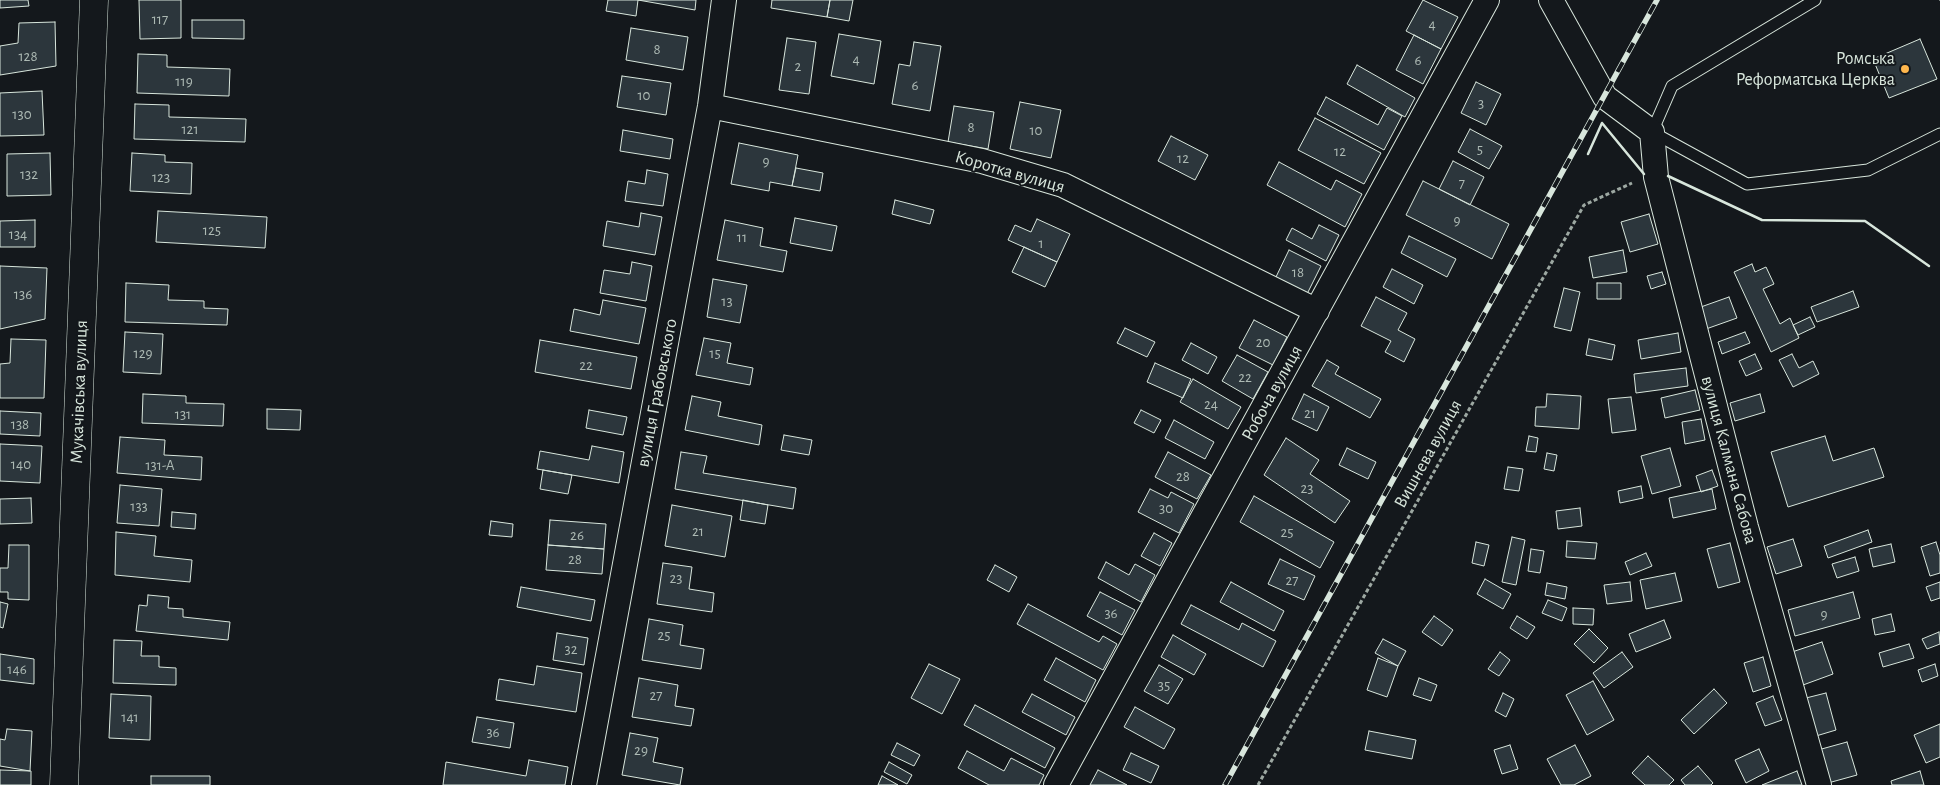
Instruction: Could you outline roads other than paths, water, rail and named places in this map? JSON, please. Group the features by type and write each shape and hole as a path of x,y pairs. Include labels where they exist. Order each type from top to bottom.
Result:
{"highway":[{"name":"Мукачівська вулиця","path":"64,785 94,0"}],"street":[{"name":"вулиця Грабовського","path":"584,785 710,106 724,0"},
{"name":"Робоча вулиця","path":"1056,785 1487,0"},
{"path":"1551,0 1605,97 1652,132"},
{"name":"Коротка вулиця","path":"710,106 982,161 1063,185 1317,311"},
{"name":"вулиця Калмана Сабова","path":"1652,132 1656,177 1746,527 1819,785"}],"lane":[{"path":"1814,0 1672,86 1652,132 1747,184 1868,170 1940,134"}],"railway":[{"path":"1225,785 1657,0"}],"place":[{"name":"Ромська Реформатська Церква","path":"1905,69"}]}
